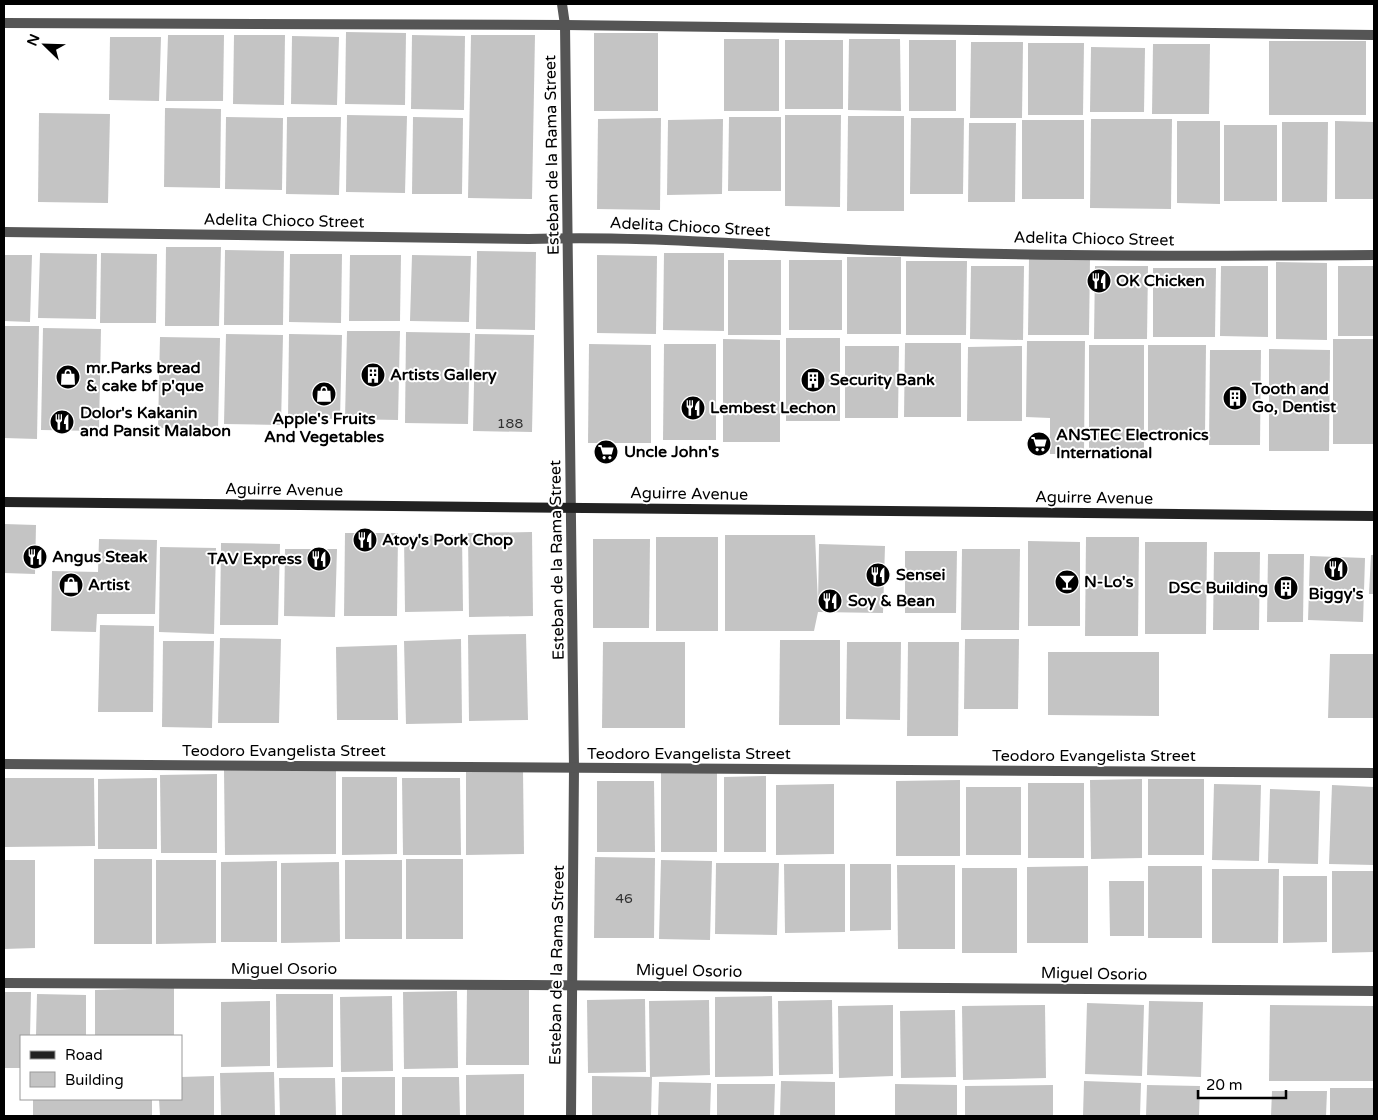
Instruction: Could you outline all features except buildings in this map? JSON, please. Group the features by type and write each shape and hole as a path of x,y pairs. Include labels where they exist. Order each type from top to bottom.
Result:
{"street":[{"name":"Esteban de la Rama Street","path":"562,4 565,25 572,508 574,768 571,1116"},
{"path":"4,23 565,25 1374,34"},
{"name":"Adelita Chioco Street","path":"4,232 568,238 870,250 1172,256 1374,255"},
{"name":"Aguirre Avenue","path":"4,502 1374,516"},
{"name":"Teodoro Evangelista Street","path":"4,764 1374,773"},
{"name":"Miguel Osorio","path":"4,983 1374,991"}],"place":[{"name":"OK Chicken","path":"1099,281"},
{"name":"Artists Gallery","path":"373,375"},
{"name":"mr.Parks bread & cake bf p'que","path":"68,377"},
{"name":"Security Bank","path":"813,380"},
{"name":"Apple's Fruits And Vegetables","path":"324,394"},
{"name":"Tooth and Go, Dentist","path":"1235,398"},
{"name":"Lembest Lechon","path":"693,408"},
{"name":"Dolor's Kakanin and Pansit Malabon","path":"62,422"},
{"name":"ANSTEC Electronics International","path":"1039,444"},
{"name":"Uncle John's","path":"606,452"},
{"name":"Atoy's Pork Chop","path":"365,540"},
{"name":"Angus Steak","path":"35,557"},
{"name":"TAV Express","path":"319,559"},
{"name":"Biggy's","path":"1336,569"},
{"name":"Sensei","path":"878,575"},
{"name":"N-Lo's","path":"1067,582"},
{"name":"Artist","path":"71,585"},
{"name":"DSC Building","path":"1286,588"},
{"name":"Soy & Bean","path":"830,601"}]}
